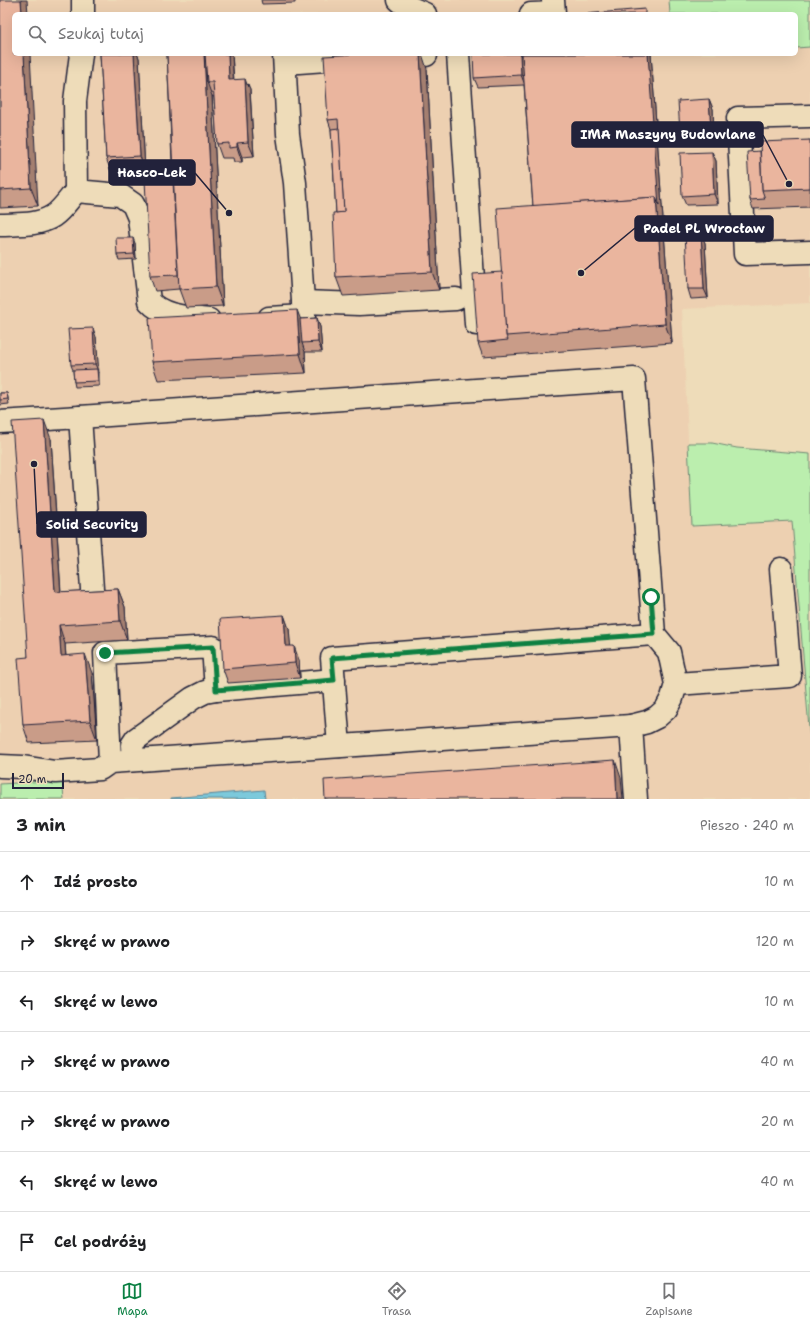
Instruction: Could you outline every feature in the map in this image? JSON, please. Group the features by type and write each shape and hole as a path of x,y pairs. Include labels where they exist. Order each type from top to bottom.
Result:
{"lane":[{"path":"83,0 83,12"},
{"path":"399,0 406,6 420,12"},
{"path":"553,0 554,12"},
{"path":"0,225 44,221 54,216 76,190 75,101 81,56"},
{"path":"249,319 304,316 295,183 288,134 285,59 346,59 406,56"},
{"path":"458,56 476,324"},
{"path":"810,116 738,118 745,254 810,252"},
{"path":"76,190 120,195 133,204 139,218 149,301 154,307 175,316 217,321 225,320"},
{"path":"303,302 359,304 456,299"},
{"path":"0,422 634,379 654,634 669,652 676,684 672,698 666,709 657,717 647,722 631,726 133,760 110,762 100,769 55,772 23,767 0,766"},
{"path":"80,417 93,603"},
{"path":"676,684 790,676 781,569"},
{"path":"339,746 332,658 654,634"},
{"path":"110,762 105,653 213,647 216,690"},
{"path":"133,760 132,745 136,738 193,698 205,692 334,680"},
{"path":"631,726 636,799"}],"shaded area":[{"path":"0,0 669,0 670,12 12,12 12,56 798,56 798,48 810,47 810,303 682,309 692,526 792,520 810,741 810,797 808,799 0,799"}],"green space":[{"path":"669,0 810,0 810,47 798,48 798,12 670,12"},
{"path":"688,443 712,443 737,448 810,454 810,741 792,521 692,526"},
{"path":"62,780 64,799 0,799 0,784"}],"water":[{"path":"264,790 265,799 171,799 171,798"}],"building":[{"path":"0,0 21,0 22,12 12,12 12,56 24,56 31,188 0,190"},
{"path":"645,9 645,12 608,12"},
{"path":"100,56 134,56 140,156 106,158"},
{"path":"167,56 204,56 216,287 179,289"},
{"path":"205,56 228,56 229,80 245,79 248,142 237,143 237,147 229,148 229,143 217,144 213,82 207,82"},
{"path":"324,56 420,56 432,272 336,277 333,213 344,212 338,119 328,120"},
{"path":"473,56 520,56 521,75 474,78"},
{"path":"522,56 648,56 659,206 656,197 533,206"},
{"path":"709,99 711,130 680,132 678,101"},
{"path":"339,128 344,212 336,213 331,129"},
{"path":"810,140 810,188 762,190 760,142"},
{"path":"760,151 762,190 765,199 750,200 747,152"},
{"path":"712,152 714,194 682,196 680,153"},
{"path":"161,162 172,162 178,275 150,276 145,180 162,179"},
{"path":"656,197 665,324 506,336 497,208"},
{"path":"701,233 704,289 688,289 685,234"},
{"path":"116,238 133,238 134,254 117,255"},
{"path":"502,272 506,336 508,340 478,343 473,274"},
{"path":"297,310 300,354 152,362 149,318"},
{"path":"317,318 318,342 302,343 300,319"},
{"path":"93,328 95,364 71,365 68,329"},
{"path":"97,369 98,381 74,382 73,370"},
{"path":"0,393 7,393 8,399 0,400"},
{"path":"44,420 55,592 118,589 120,621 59,625 61,656 85,654 90,721 23,725 18,658 28,657 12,422"},
{"path":"284,615 286,646 294,646 295,663 223,669 220,619"},
{"path":"615,760 617,799 325,799 324,780"}],"place":[{"name":"IMA Maszyny Budowlane","path":"789,184"},
{"name":"Hasco-Lek","path":"229,213"},
{"name":"Padel PL Wrocław","path":"581,273"},
{"name":"Solid Security","path":"34,464"}],"route":[{"path":"105,653 213,647 216,690 334,680 332,658 654,634 651,597"}]}
